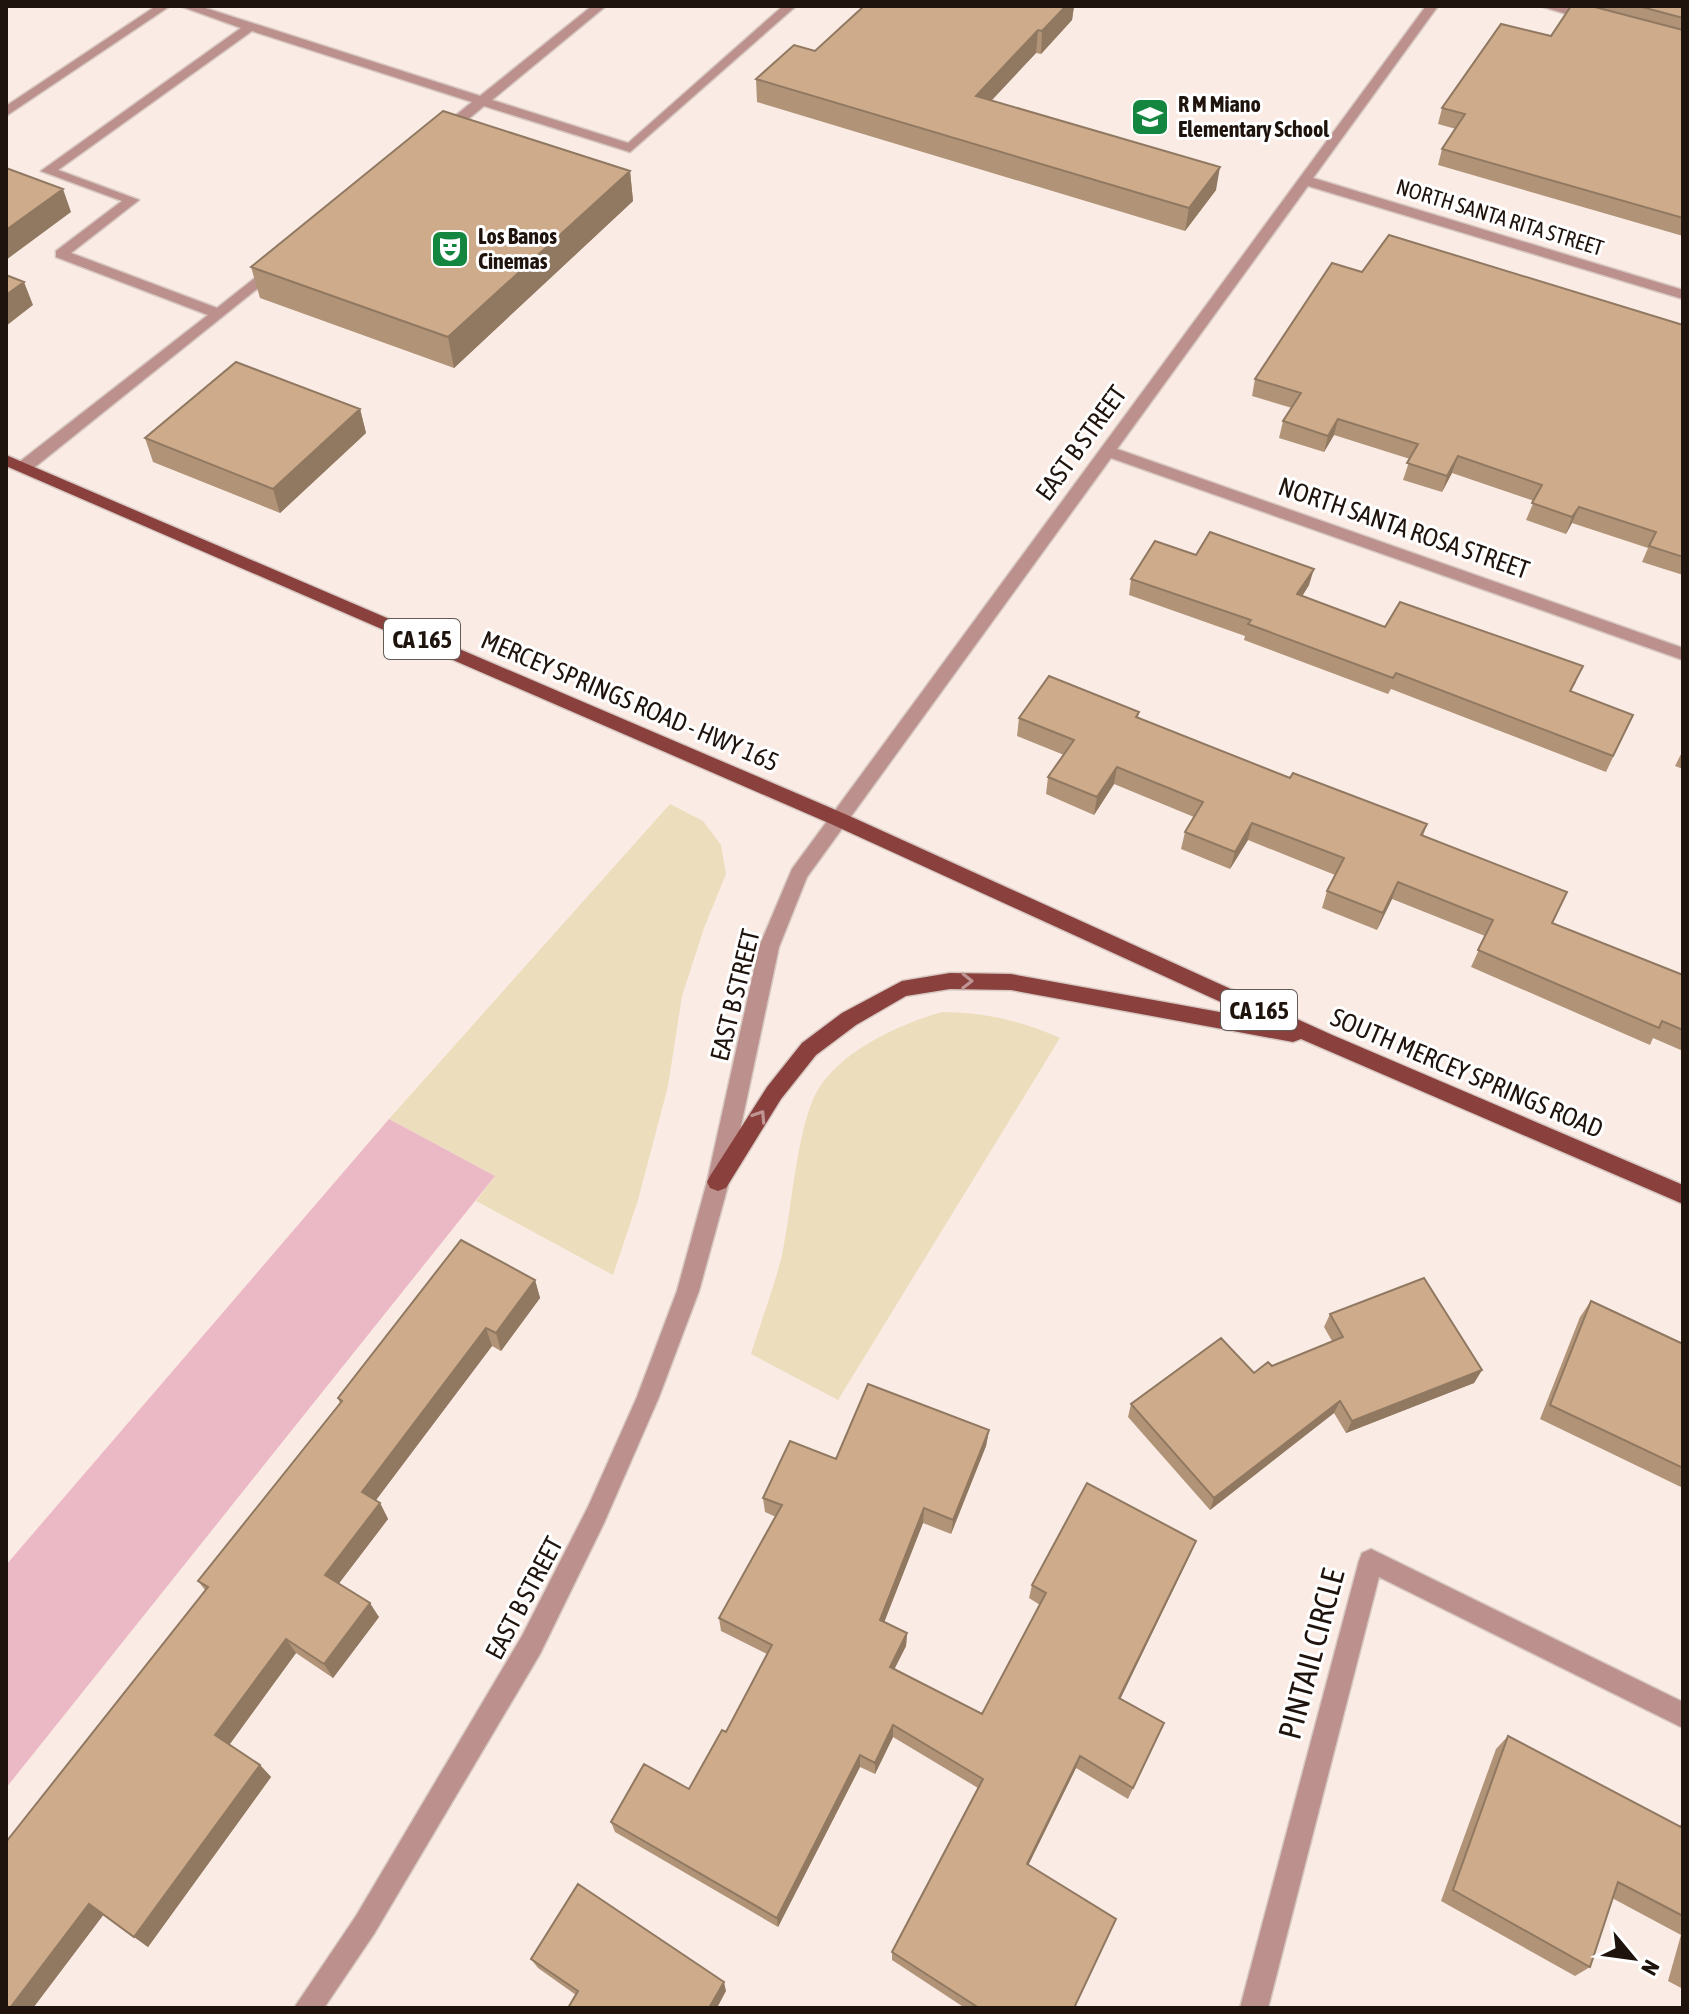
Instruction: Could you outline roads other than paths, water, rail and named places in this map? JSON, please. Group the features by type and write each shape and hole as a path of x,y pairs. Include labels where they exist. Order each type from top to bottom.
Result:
{"main road":[{"name":"MERCEY SPRINGS ROAD - HWY 165","path":"6,460 838,819"},
{"name":"SOUTH MERCEY SPRINGS ROAD","path":"838,819 1323,1040 1683,1195"},
{"path":"718,1182 774,1093 809,1049 849,1019 902,989 950,981 1011,982 1323,1040"}],"street":[{"path":"6,112 164,6"},
{"path":"186,6 630,148 790,6"},
{"path":"434,140 600,6"},
{"name":"EAST B STREET","path":"308,2008 365,1925 531,1645 596,1515 648,1397 688,1291 718,1182 769,947 799,874 1432,6"},
{"path":"1546,6 1607,22"},
{"path":"220,314 61,254 132,200 48,171 250,27"},
{"name":"NORTH SANTA RITA STREET","path":"1304,180 1683,295"},
{"path":"24,467 291,256"},
{"name":"NORTH SANTA ROSA STREET","path":"1107,451 1683,654"},
{"name":"PINTAIL CIRCLE","path":"1254,2008 1371,1561 1683,1715"}],"place":[{"name":"R M Miano Elementary School","path":"1150,117"},
{"name":"Los Banos Cinemas","path":"450,249"}]}
